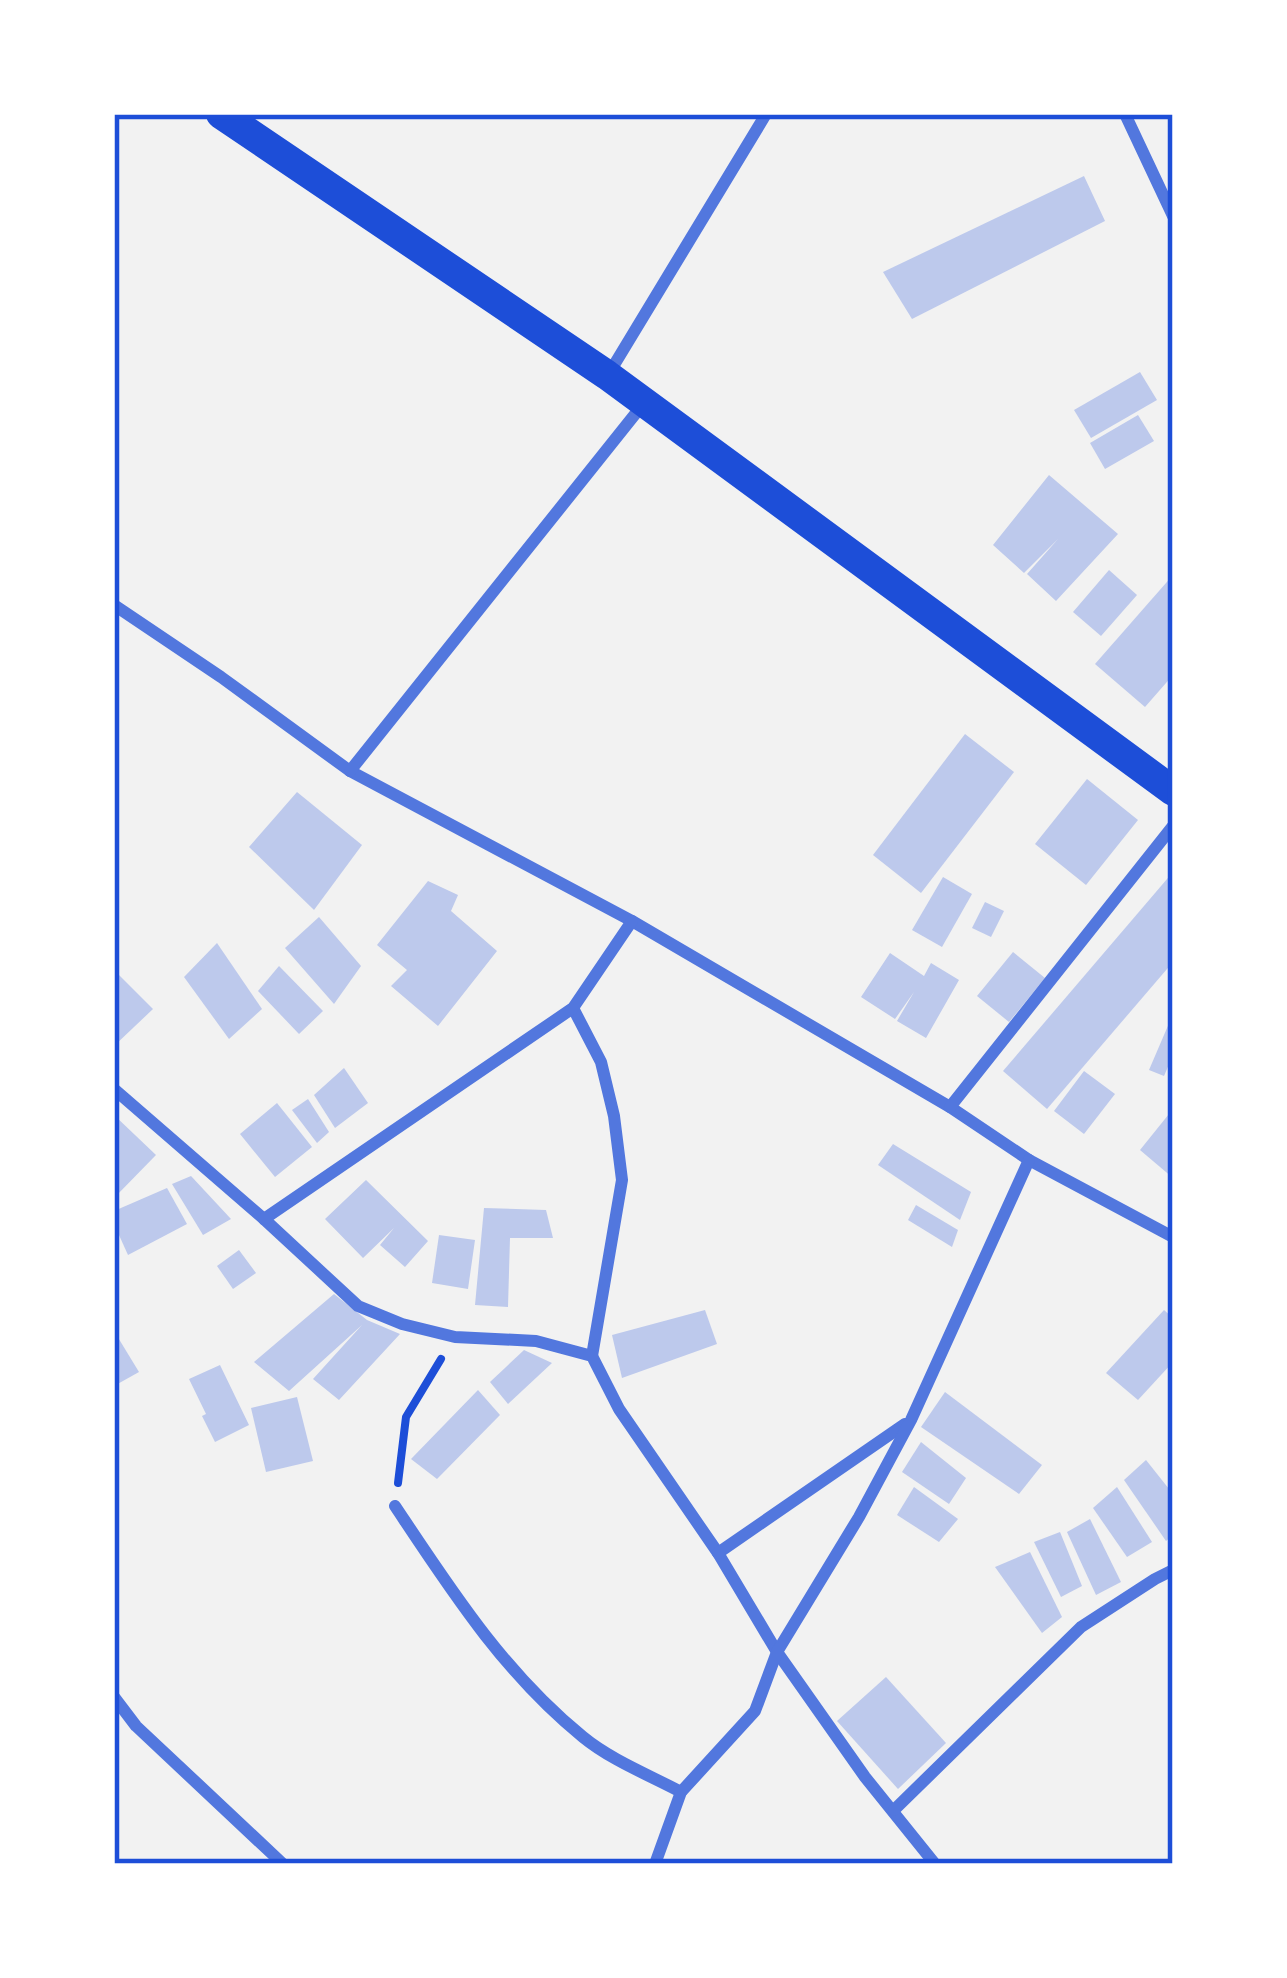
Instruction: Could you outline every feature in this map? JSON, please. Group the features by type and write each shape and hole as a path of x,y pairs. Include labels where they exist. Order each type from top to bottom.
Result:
{"main road":[{"path":"220,114 607,375 1173,790"}],"street":[{"path":"607,375 766,114"},
{"path":"1125,114 1173,216"},
{"path":"350,772 645,402"},
{"path":"114,605 350,772 632,921 950,1107 1029,1160 1173,1237"},
{"path":"950,1107 1173,826"},
{"path":"264,1219 573,1008 632,921"},
{"path":"573,1008 602,1062 622,1180 592,1356 619,1408 718,1553 777,1652 865,1777 934,1864"},
{"path":"114,1089 358,1306 402,1324 455,1337 536,1341 592,1356"},
{"path":"655,1864 681,1792 755,1711 777,1652 911,1420 1029,1160"},
{"path":"718,1553 911,1420"},
{"path":"395,1506 465,1611 519,1678 586,1740 681,1792"},
{"path":"894,1810 1081,1627 1173,1570"},
{"path":"114,1697 136,1726 283,1864"}],"path":[{"path":"395,1506 406,1417 455,1337"}],"building":[{"path":"1084,176 1105,221 912,319 883,272"},
{"path":"1140,372 1157,400 1091,438 1074,410"},
{"path":"1138,415 1154,441 1105,469 1090,443"},
{"path":"1049,475 1118,534 1056,601 1027,574 1058,539 1024,573 993,545"},
{"path":"1109,570 1137,595 1101,636 1073,612"},
{"path":"1173,575 1173,675 1145,707 1095,664"},
{"path":"965,734 1014,772 921,893 873,855"},
{"path":"1087,779 1138,820 1086,885 1035,844"},
{"path":"297,792 362,845 314,910 249,847"},
{"path":"1173,872 1173,962 1047,1109 1003,1071"},
{"path":"943,877 972,894 942,947 912,930"},
{"path":"428,881 458,895 451,911 497,951 438,1026 391,986 407,970 377,945"},
{"path":"985,902 1004,911 991,937 972,928"},
{"path":"319,917 361,966 334,1004 285,948"},
{"path":"217,943 262,1009 229,1039 184,977"},
{"path":"1013,952 1045,978 1009,1022 977,996"},
{"path":"890,953 924,976 931,963 959,980 926,1038 897,1021 914,992 895,1019 861,997"},
{"path":"279,966 323,1011 299,1034 258,991"},
{"path":"118,974 153,1009 114,1046 114,978"},
{"path":"1173,1014 1173,1055 1164,1076 1149,1070"},
{"path":"344,1068 368,1103 335,1128 314,1095"},
{"path":"1084,1071 1115,1094 1084,1134 1054,1111"},
{"path":"308,1099 329,1132 317,1143 292,1110"},
{"path":"277,1103 312,1147 275,1177 240,1134"},
{"path":"1173,1109 1173,1178 1140,1150"},
{"path":"114,1115 156,1155 114,1198"},
{"path":"893,1144 971,1192 960,1220 878,1165"},
{"path":"191,1176 231,1219 203,1235 172,1184"},
{"path":"366,1180 428,1241 405,1267 380,1245 394,1228 363,1258 325,1219"},
{"path":"167,1188 187,1224 128,1255 114,1224 114,1211"},
{"path":"916,1205 958,1230 952,1247 908,1220"},
{"path":"484,1208 546,1210 553,1238 510,1238 508,1307 475,1305"},
{"path":"439,1235 475,1240 468,1289 432,1283"},
{"path":"239,1250 256,1273 233,1289 217,1266"},
{"path":"334,1294 367,1320 400,1334 339,1400 313,1379 362,1325 289,1391 254,1362"},
{"path":"705,1310 717,1344 622,1378 612,1335"},
{"path":"1164,1310 1173,1318 1173,1362 1138,1400 1106,1373"},
{"path":"114,1331 139,1372 114,1386"},
{"path":"524,1350 552,1363 508,1404 490,1382"},
{"path":"220,1365 249,1425 215,1442 189,1379"},
{"path":"478,1390 500,1415 437,1479 411,1459"},
{"path":"945,1392 1042,1465 1019,1494 921,1427"},
{"path":"297,1397 313,1461 266,1472 251,1408"},
{"path":"921,1442 966,1478 949,1504 902,1472"},
{"path":"1146,1460 1173,1494 1173,1535 1166,1541 1124,1480"},
{"path":"914,1487 958,1519 939,1542 897,1515"},
{"path":"1117,1487 1152,1542 1127,1557 1093,1508"},
{"path":"1090,1519 1121,1582 1096,1595 1067,1532"},
{"path":"1060,1532 1082,1586 1061,1597 1034,1542"},
{"path":"1030,1552 1062,1617 1042,1633 995,1567"},
{"path":"886,1677 946,1743 898,1789 837,1721"}]}
